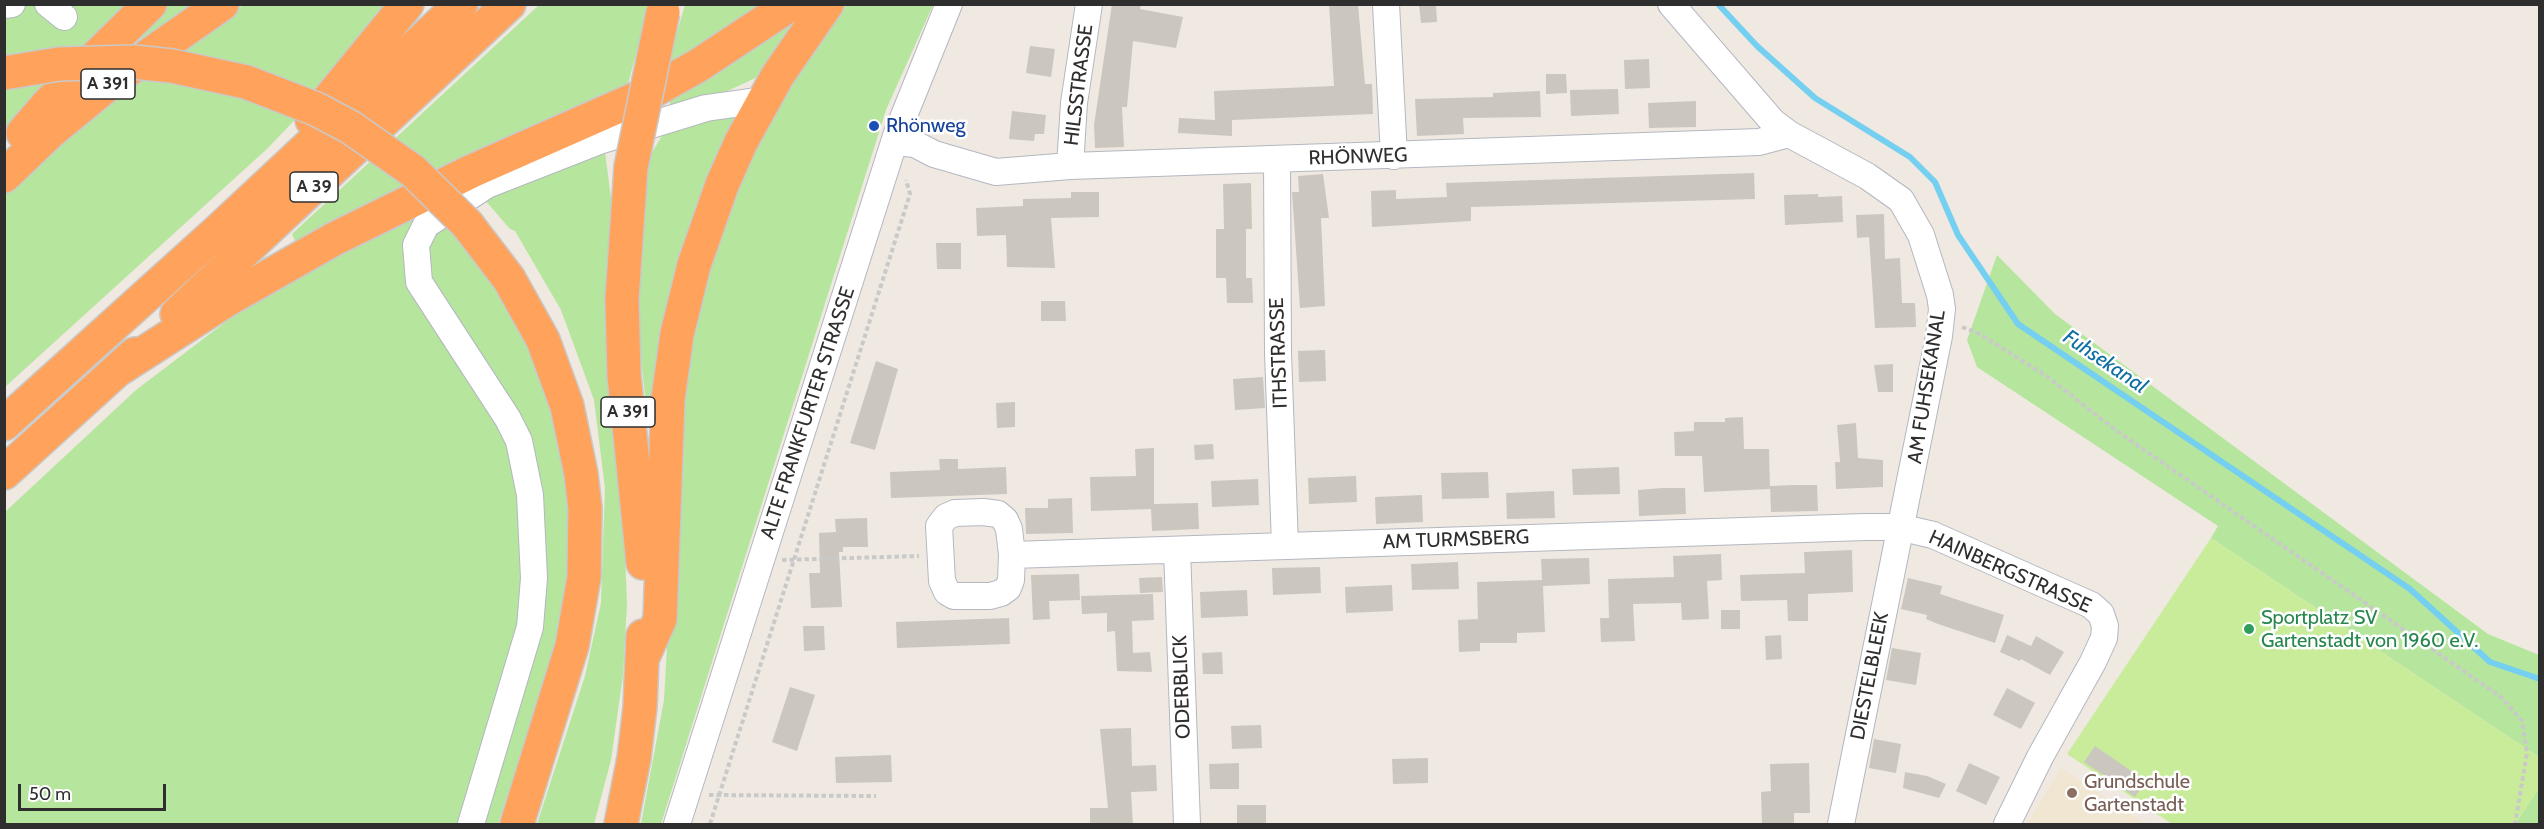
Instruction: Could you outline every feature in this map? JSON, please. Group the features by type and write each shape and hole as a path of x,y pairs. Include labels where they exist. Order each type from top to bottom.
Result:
{"highway":[{"path":"4,155 48,104 150,4"},
{"name":"A 391","path":"4,176 50,132 112,81 222,4"},
{"path":"220,230 407,4"},
{"name":"A 39","path":"4,424 220,230 461,4"},
{"name":"A 39","path":"4,473 119,369 509,4"},
{"path":"119,369 225,301 334,239 462,176 651,92 699,65 791,4"},
{"path":"643,657 660,619 664,436 672,366 684,301 722,185 763,100 827,4"},
{"name":"A 391","path":"621,825 634,758 643,657 642,560 624,375 622,299 632,167 665,8"},
{"path":"4,73 59,64 134,62 172,66 246,82 316,109 350,127 412,171 467,224 509,279 548,351 567,406 576,440 585,508 584,577 572,646 517,825"}],"street":[{"path":"4,5 12,4"},
{"name":"ALTE FRANKFURTER STRASSE","path":"676,825 895,142 915,84 949,4"},
{"name":"HILSSTRASSE","path":"1070,166 1074,103 1089,4"},
{"path":"1386,4 1394,156"},
{"name":"AM FUHSEKANAL","path":"1671,4 1755,104 1773,122 1789,134 1890,190 1901,200 1921,235 1937,282 1942,320 1899,527"},
{"path":"471,825 530,627 534,578 531,495 519,441 508,419 419,282 416,245 426,225 487,185 602,140 706,108 763,100"},
{"name":"RHÖNWEG","path":"895,142 915,144 945,158 996,172 1070,166 1759,142 1789,134"},
{"name":"ITHSTRASSE","path":"1277,160 1278,352 1285,545"},
{"name":"AM TURMSBERG","path":"1012,555 1899,527"},
{"name":"DIESTELBLEEK","path":"1841,825 1899,527"},
{"name":"HAINBERGSTRASSE","path":"1899,527 1933,535 2091,605 2101,614 2105,626 2104,638 2040,757 2007,825"},
{"name":"ODERBLICK","path":"1177,550 1187,825"}],"path":[{"path":"710,825 792,560 910,194 895,142"},
{"path":"1942,320 1978,333 2048,377 2114,429 2501,696 2522,721 2527,753 2522,798 2515,825"},
{"path":"761,561 917,556"},
{"path":"686,795 876,796"}],"shaded area":[{"name":"Grundschule Gartenstadt","path":"2061,768 2146,824 2027,824"}],"green space":[{"path":"5,5 140,5 5,139"},
{"path":"167,5 191,5 141,39 132,36"},
{"path":"243,5 395,5 325,88 268,148 5,387 5,189 55,143 189,41"},
{"path":"539,5 649,5 628,84 295,241 292,234"},
{"path":"685,5 762,5 666,70"},
{"path":"843,5 933,5 886,110 661,824 641,824 664,700 677,471 687,363 702,272 745,161 785,84"},
{"path":"801,14 762,75 710,99 668,111 674,89"},
{"path":"713,114 734,118 739,125 653,421 648,423 638,331 639,256 650,156 666,129"},
{"path":"605,152 611,198 627,604 623,675 611,760 594,824 537,824 585,676 601,603 605,488 594,400 561,310 515,231 510,229 484,199"},
{"path":"428,207 496,271 547,378 570,496 567,582 560,634 498,824 5,824 5,512 136,390 236,314 300,274"},
{"path":"1997,255 2055,314 2488,634 2539,655 2539,757 2211,538 2218,526 1977,367 1967,340"},
{"name":"Sportplatz SV Gartenstadt von 1960 e.V.","path":"2211,538 2539,757 2539,788 2515,824 2172,824 2067,754"},
{"path":"2539,788 2539,824 2515,824"}],"building":[{"path":"1112,4 1141,4 1140,9 1183,17 1176,48 1133,41 1127,107 1122,107 1124,147 1095,148 1094,125"},
{"path":"1329,4 1358,4 1365,84 1372,84 1373,114 1232,120 1232,136 1178,133 1179,118 1215,120 1214,91 1334,86"},
{"path":"1436,4 1437,22 1421,23 1419,5"},
{"path":"1030,46 1055,49 1051,77 1026,73"},
{"path":"1649,59 1650,88 1625,89 1624,60"},
{"path":"1546,74 1566,74 1567,93 1546,94"},
{"path":"1618,89 1619,114 1571,116 1570,90"},
{"path":"1540,91 1541,117 1463,118 1464,134 1417,136 1415,99 1493,97 1493,93"},
{"path":"1696,101 1696,127 1649,128 1648,103"},
{"path":"1012,111 1046,115 1044,134 1035,134 1034,141 1009,139"},
{"path":"1754,173 1755,199 1471,207 1471,221 1372,227 1371,191 1396,190 1396,199 1447,197 1446,183"},
{"path":"1323,174 1329,218 1321,218 1325,306 1300,308 1292,192 1299,192 1298,176"},
{"path":"1251,183 1252,229 1246,229 1246,278 1252,278 1253,303 1227,303 1226,278 1216,278 1216,229 1224,229 1223,184"},
{"path":"1071,192 1099,192 1099,217 1051,218 1055,268 1007,267 1006,235 977,236 976,208 1023,206 1023,199 1071,198"},
{"path":"1818,194 1818,197 1842,196 1843,222 1785,225 1784,195"},
{"path":"1884,214 1885,259 1900,258 1902,303 1915,303 1916,327 1875,328 1869,237 1857,238 1856,215"},
{"path":"936,243 961,243 961,269 937,269"},
{"path":"1041,301 1065,301 1066,321 1041,321"},
{"path":"1325,350 1326,381 1299,382 1298,351"},
{"path":"876,361 898,369 875,450 850,443"},
{"path":"1893,364 1893,392 1878,392 1874,365"},
{"path":"1263,377 1265,408 1235,410 1233,379"},
{"path":"1015,402 1015,427 997,428 996,403"},
{"path":"1743,417 1744,449 1769,449 1770,489 1704,492 1702,456 1675,456 1674,432 1694,431 1694,422 1725,422 1725,418"},
{"path":"1856,423 1858,458 1883,460 1883,487 1836,489 1835,462 1840,462 1837,425"},
{"path":"1213,444 1214,459 1195,460 1194,445"},
{"path":"1154,448 1154,504 1198,503 1199,529 1152,531 1151,509 1091,511 1090,477 1136,476 1135,449"},
{"path":"939,459 958,459 958,469 1006,467 1007,494 891,498 890,472 940,470"},
{"path":"1619,467 1620,494 1573,495 1572,469"},
{"path":"1488,472 1489,498 1442,499 1441,473"},
{"path":"1356,476 1357,502 1309,504 1308,478"},
{"path":"1258,479 1259,505 1212,507 1211,481"},
{"path":"1817,485 1818,511 1771,512 1770,486"},
{"path":"1685,488 1686,514 1639,516 1638,490"},
{"path":"1554,491 1555,518 1507,519 1506,493"},
{"path":"1422,495 1423,522 1376,524 1375,497"},
{"path":"1072,498 1073,533 1026,534 1025,508 1048,508 1048,499"},
{"path":"867,518 868,547 843,547 843,552 839,552 842,607 811,608 809,573 820,573 819,533 836,532 835,519"},
{"path":"1852,550 1853,592 1808,594 1808,621 1788,621 1787,600 1741,601 1740,575 1805,573 1804,552"},
{"path":"1721,554 1722,580 1707,581 1709,619 1682,620 1681,603 1633,604 1635,641 1601,642 1600,618 1609,618 1608,579 1674,577 1673,556"},
{"path":"1589,558 1590,584 1543,586 1545,632 1517,633 1517,643 1480,643 1480,651 1459,652 1458,620 1478,619 1477,582 1542,580 1541,559"},
{"path":"1458,562 1459,589 1412,590 1411,564"},
{"path":"1320,567 1321,593 1273,595 1272,568"},
{"path":"1079,574 1080,600 1049,601 1050,619 1033,620 1031,575"},
{"path":"1162,577 1163,592 1140,593 1139,578"},
{"path":"1908,578 1942,586 1940,594 2004,615 1995,643 1938,624 1926,619 1927,615 1901,609"},
{"path":"1392,585 1393,611 1346,613 1345,587"},
{"path":"1247,590 1248,616 1201,618 1200,592"},
{"path":"1153,594 1154,620 1132,621 1133,653 1150,652 1152,672 1117,671 1115,631 1107,632 1107,613 1082,614 1081,596"},
{"path":"1721,610 1740,610 1740,629 1721,629"},
{"path":"1009,618 1010,644 897,648 896,622"},
{"path":"803,626 824,626 825,650 804,651"},
{"path":"1781,635 1782,659 1766,660 1765,636"},
{"path":"2007,635 2031,646 2036,636 2064,652 2050,675 2021,659 2020,661 2000,652"},
{"path":"1892,648 1921,653 1916,685 1886,680"},
{"path":"1222,652 1223,674 1203,674 1202,653"},
{"path":"790,687 815,695 797,751 772,742"},
{"path":"2007,688 2035,703 2021,729 1993,715"},
{"path":"1261,725 1262,748 1232,749 1231,726"},
{"path":"1131,728 1132,766 1156,765 1157,791 1131,792 1133,825 1090,825 1090,808 1108,808 1100,729"},
{"path":"1874,739 1901,744 1896,773 1869,768"},
{"path":"2095,746 2146,781 2135,797 2084,762"},
{"path":"891,755 892,782 836,783 835,757"},
{"path":"1428,758 1428,783 1393,784 1392,759"},
{"path":"1239,763 1239,789 1210,789 1209,764"},
{"path":"1809,763 1810,813 1794,813 1794,825 1762,825 1761,792 1771,791 1770,764"},
{"path":"1969,763 2000,777 1986,805 1956,791"},
{"path":"1905,772 1927,776 1946,784 1939,798 1903,788"},
{"path":"1237,805 1266,805 1266,825 1237,825"}],"waterway":[{"name":"Fuhsekanal","path":"1718,4 1757,46 1815,98 1910,157 1935,182 1958,235 2018,324 2410,589 2490,662 2540,679"}],"place":[{"name":"Rhönweg","path":"874,126"},
{"name":"Sportplatz SV Gartenstadt von 1960 e.V.","path":"2249,629"},
{"name":"Grundschule Gartenstadt","path":"2072,793"}]}
